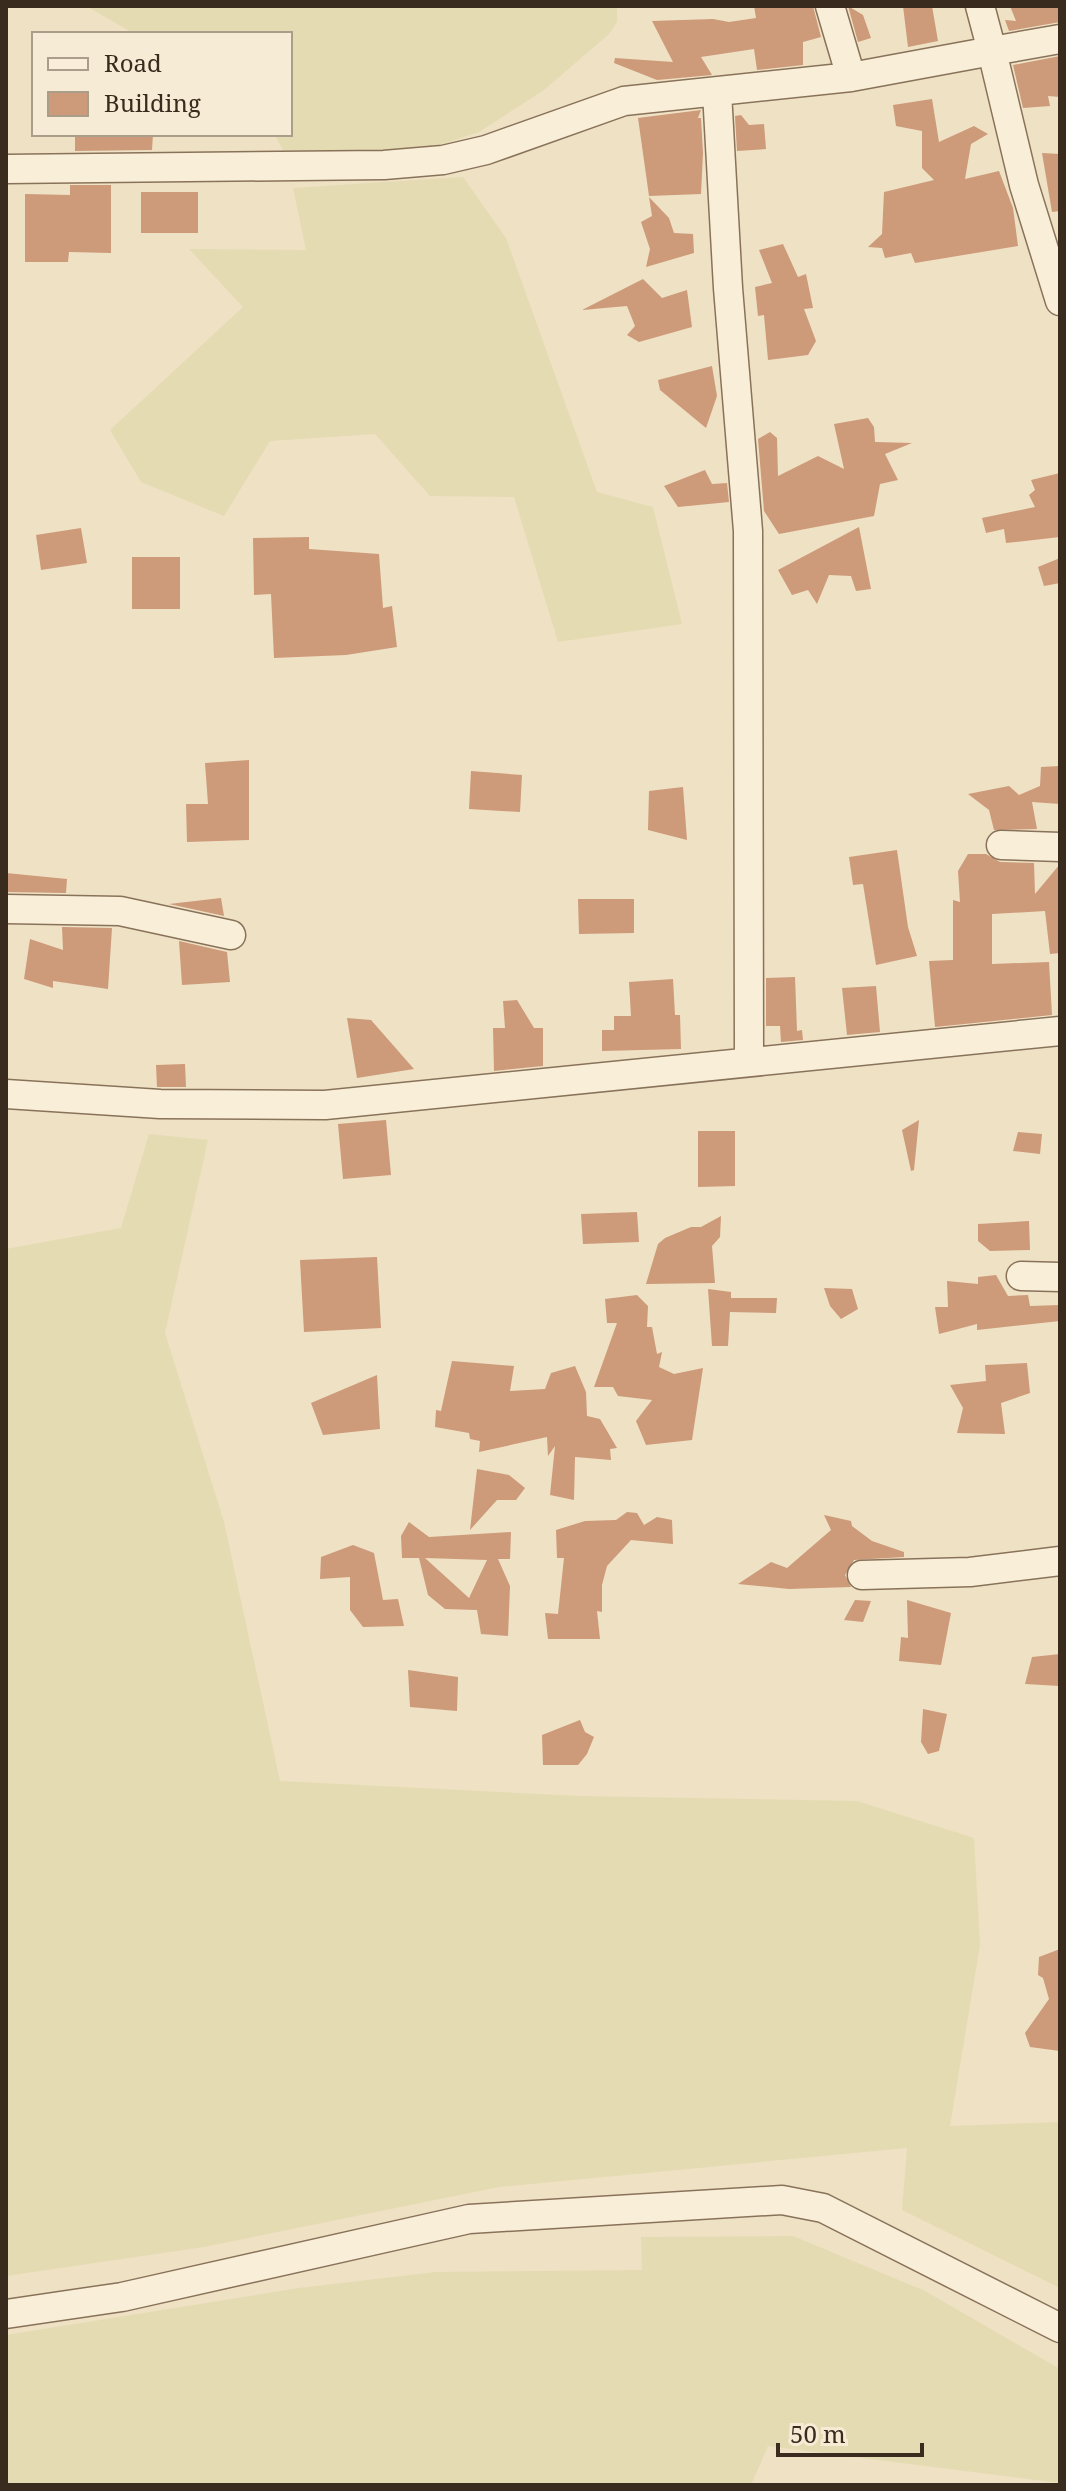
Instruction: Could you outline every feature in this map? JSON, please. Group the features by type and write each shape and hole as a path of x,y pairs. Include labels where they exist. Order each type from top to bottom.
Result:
{"street":[{"path":"830,6 851,77"},
{"path":"980,6 1024,185 1060,301"},
{"path":"6,169 384,165 443,160 512,141 624,101 851,77 1060,39"},
{"path":"717,92 728,288 748,531 749,1062"},
{"path":"1001,845 1060,847"},
{"path":"6,909 120,911 231,935"},
{"path":"6,1094 160,1104 325,1105 1060,1031"},
{"path":"1021,1276 1060,1277"},
{"path":"862,1575 970,1572 1060,1561"},
{"path":"6,2314 122,2297 469,2219 782,2200 831,2211 1060,2328"}],"shaded area":[{"path":"86,6 617,6 617,22 609,34 544,90 479,132 418,152 286,155 275,136 292,136 292,32 132,32"},
{"path":"463,177 506,238 597,492 653,507 682,624 558,642 514,497 430,496 375,434 270,441 224,516 141,482 110,430 243,307 189,249 306,250 293,188"},
{"path":"149,1134 208,1140 165,1333 224,1522 280,1781 580,1796 857,1801 974,1838 980,1945 950,2126 1060,2122 1060,2288 902,2210 907,2148 499,2187 204,2247 6,2276 6,1249 121,1228"},
{"path":"793,2236 925,2291 1060,2369 1060,2483 768,2446 751,2485 6,2485 6,2335 299,2288 436,2272 642,2270 641,2237"}],"building":[{"path":"754,6 813,6 821,37 803,42 803,65 757,70 754,49 701,57 712,75 657,80 614,63 615,58 673,62 652,21 713,19 729,22 756,18"},
{"path":"848,6 863,15 871,38 858,42"},
{"path":"903,6 932,6 938,41 908,47"},
{"path":"1010,6 1060,6 1060,22 1009,31 1005,20 1016,21"},
{"path":"1060,56 1060,97 1048,96 1050,106 1023,108 1013,65"},
{"path":"932,99 939,142 974,126 988,134 971,144 965,179 999,171 1013,208 1018,246 915,263 911,253 885,258 882,248 868,247 882,234 884,192 934,180 922,168 922,131 896,126 893,105"},
{"path":"701,110 698,118 701,118 703,153 701,194 649,196 638,118"},
{"path":"741,115 749,125 764,124 766,149 737,151 735,116"},
{"path":"75,136 153,136 152,150 75,151"},
{"path":"1042,153 1060,154 1060,211 1052,212"},
{"path":"70,185 111,185 111,253 69,252 68,262 25,262 25,194 70,195"},
{"path":"141,192 198,192 198,233 141,233"},
{"path":"649,197 669,218 674,233 693,234 694,253 646,267 650,249 641,222 652,216"},
{"path":"783,244 798,277 806,274 813,308 804,309 816,341 808,355 768,360 764,315 758,316 755,287 772,283 759,250"},
{"path":"643,279 662,298 687,290 692,327 639,342 627,335 635,326 627,306 582,310"},
{"path":"712,366 717,396 706,428 660,390 658,380"},
{"path":"868,418 874,427 875,442 912,443 885,454 898,480 880,484 874,516 779,534 764,511 758,439 770,432 777,438 778,476 818,456 844,469 834,424"},
{"path":"705,470 712,484 727,483 729,502 678,507 664,486"},
{"path":"1060,473 1060,537 1006,543 1004,529 986,533 982,518 1035,507 1029,495 1035,490 1031,480"},
{"path":"859,527 871,589 856,591 851,576 829,575 817,604 808,590 792,595 778,570"},
{"path":"81,528 87,563 41,570 36,535"},
{"path":"309,537 309,549 379,554 383,608 392,606 397,647 346,655 274,658 271,594 254,595 253,538"},
{"path":"132,557 180,557 180,609 132,609"},
{"path":"1060,558 1060,583 1044,586 1038,567"},
{"path":"249,760 249,840 187,842 186,804 208,804 205,763"},
{"path":"1060,766 1060,804 1032,802 1037,829 994,830 989,810 968,794 1009,786 1019,795 1040,786 1041,767"},
{"path":"471,771 522,775 520,812 469,809"},
{"path":"683,787 687,840 648,830 649,791"},
{"path":"897,850 908,927 917,956 876,965 863,884 853,885 849,857"},
{"path":"968,854 986,854 1000,862 1034,863 1035,894 1060,864 1060,953 1050,954 1045,911 992,914 992,964 1049,962 1052,1015 935,1027 929,961 953,960 953,900 960,902 958,871"},
{"path":"6,873 67,879 66,893 6,892"},
{"path":"221,898 224,916 169,904"},
{"path":"578,899 634,899 634,933 579,934"},
{"path":"62,927 112,928 108,989 53,981 53,988 24,979 30,939 63,950"},
{"path":"179,941 227,952 230,982 182,985"},
{"path":"795,977 797,1031 802,1030 803,1040 781,1042 780,1026 766,1026 766,978"},
{"path":"673,979 675,1015 680,1015 681,1049 602,1051 602,1030 614,1030 614,1016 631,1016 629,982"},
{"path":"876,986 880,1032 847,1035 842,988"},
{"path":"517,1000 534,1028 543,1028 543,1066 494,1071 493,1028 505,1028 503,1001"},
{"path":"347,1018 371,1020 414,1069 357,1078"},
{"path":"185,1064 186,1087 157,1087 156,1065"},
{"path":"386,1120 391,1175 343,1179 338,1124"},
{"path":"919,1120 914,1170 911,1171 902,1130"},
{"path":"698,1131 735,1131 735,1186 698,1187"},
{"path":"1018,1132 1042,1134 1040,1154 1013,1151"},
{"path":"637,1212 639,1242 583,1244 581,1214"},
{"path":"721,1216 720,1237 712,1246 715,1283 646,1284 658,1244 665,1238 691,1227 701,1227"},
{"path":"1029,1221 1030,1250 990,1251 978,1241 978,1224"},
{"path":"377,1257 381,1328 304,1332 300,1260"},
{"path":"996,1275 1008,1296 1028,1295 1030,1306 1060,1305 1060,1321 977,1330 977,1324 939,1334 935,1307 948,1307 947,1281 978,1284 978,1277"},
{"path":"824,1288 852,1289 858,1309 841,1319 830,1306"},
{"path":"708,1289 731,1292 731,1298 777,1298 776,1313 730,1312 728,1346 712,1346"},
{"path":"637,1295 648,1306 647,1327 652,1327 657,1354 662,1352 659,1367 674,1374 703,1368 692,1440 646,1445 636,1421 652,1400 618,1396 613,1387 594,1387 617,1323 607,1323 605,1299"},
{"path":"452,1361 514,1366 510,1391 545,1389 551,1373 575,1366 586,1392 587,1416 600,1419 617,1448 610,1449 611,1460 575,1457 574,1500 550,1495 555,1446 548,1456 547,1437 479,1452 480,1441 470,1439 469,1433 435,1427 436,1410 441,1411"},
{"path":"1027,1363 1030,1393 1001,1403 1005,1434 957,1433 963,1408 950,1385 986,1381 985,1365"},
{"path":"377,1375 380,1429 323,1435 311,1403"},
{"path":"477,1469 509,1475 525,1488 516,1500 497,1500 470,1530"},
{"path":"627,1512 637,1513 644,1525 657,1517 672,1520 673,1544 631,1540 607,1566 602,1585 602,1612 597,1611 600,1639 548,1639 545,1613 558,1614 564,1558 557,1558 556,1530 585,1521 616,1520"},
{"path":"824,1515 851,1521 852,1526 872,1541 904,1552 904,1557 854,1560 845,1575 851,1587 789,1589 738,1584 771,1562 787,1568 831,1530"},
{"path":"409,1522 429,1537 511,1532 510,1559 498,1559 510,1586 508,1636 481,1634 477,1610 445,1609 428,1595 419,1558 402,1558 401,1536","holes":["425,1558 487,1560 469,1598"]},
{"path":"353,1545 374,1553 383,1600 398,1599 404,1626 363,1627 350,1610 350,1577 320,1579 321,1557"},
{"path":"855,1600 871,1601 863,1622 844,1620"},
{"path":"907,1600 951,1613 941,1665 899,1661 901,1637 908,1638"},
{"path":"1060,1654 1060,1686 1025,1684 1032,1657"},
{"path":"408,1670 458,1677 457,1711 410,1707"},
{"path":"923,1709 947,1714 939,1751 928,1754 921,1742"},
{"path":"580,1720 585,1732 594,1737 578,1765 543,1765 542,1735"},
{"path":"1060,1949 1060,2051 1030,2047 1025,2033 1049,1999 1043,1978 1038,1975 1039,1957"}]}
